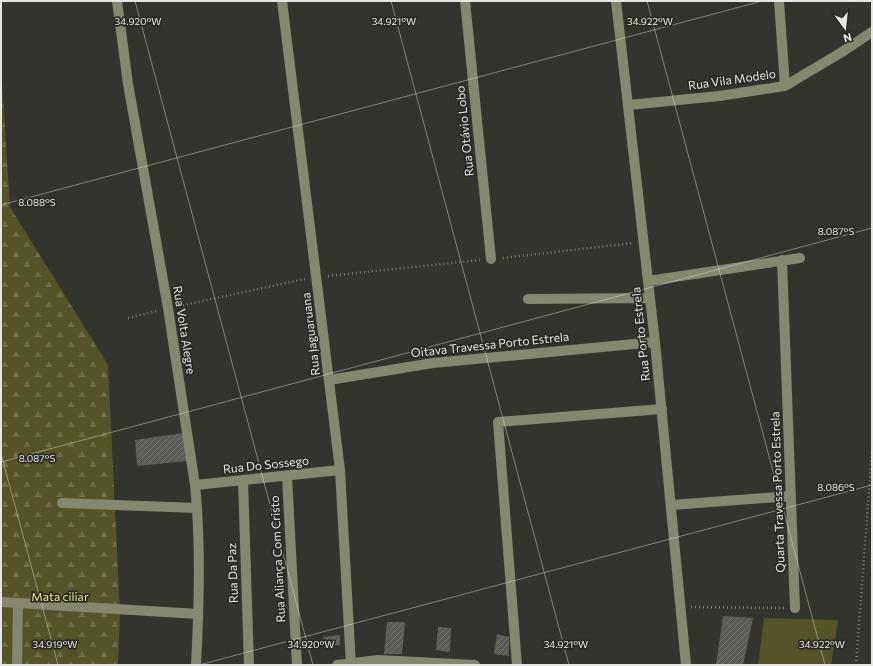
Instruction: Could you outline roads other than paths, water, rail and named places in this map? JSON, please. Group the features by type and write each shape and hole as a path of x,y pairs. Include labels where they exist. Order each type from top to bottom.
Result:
{"street":[{"name":"Rua Volta Alegre","path":"117,1 128,84 168,308 195,485 197,508 198,614 196,665"},
{"name":"Rua Jaguaruana","path":"282,1 340,470 351,664"},
{"name":"Rua Otávio Lobo","path":"465,1 491,259"},
{"name":"Rua Porto Estrela","path":"616,1 655,342 672,505 686,665"},
{"path":"779,1 785,86"},
{"name":"Rua Vila Modelo","path":"629,105 719,96 785,86 823,64 872,32"},
{"path":"648,281 800,258"},
{"name":"Quarta Travessa Porto Estrela","path":"782,260 795,608"},
{"path":"528,299 650,298"},
{"name":"Oitava Travessa Porto Estrela","path":"329,380 433,363 655,342"},
{"path":"517,665 498,422 662,409"},
{"name":"Rua Do Sossego","path":"195,485 340,470"},
{"name":"Rua Aliança Com Cristo","path":"287,476 297,665"},
{"name":"Rua Da Paz","path":"243,480 249,665"},
{"path":"672,505 791,496"},
{"path":"62,503 197,508"},
{"path":"1,602 198,614"},
{"path":"17,665 18,603"},
{"path":"337,665 378,660 412,663 475,665"}],"park label":[{"name":"Mata ciliar","path":"60,597"}]}
